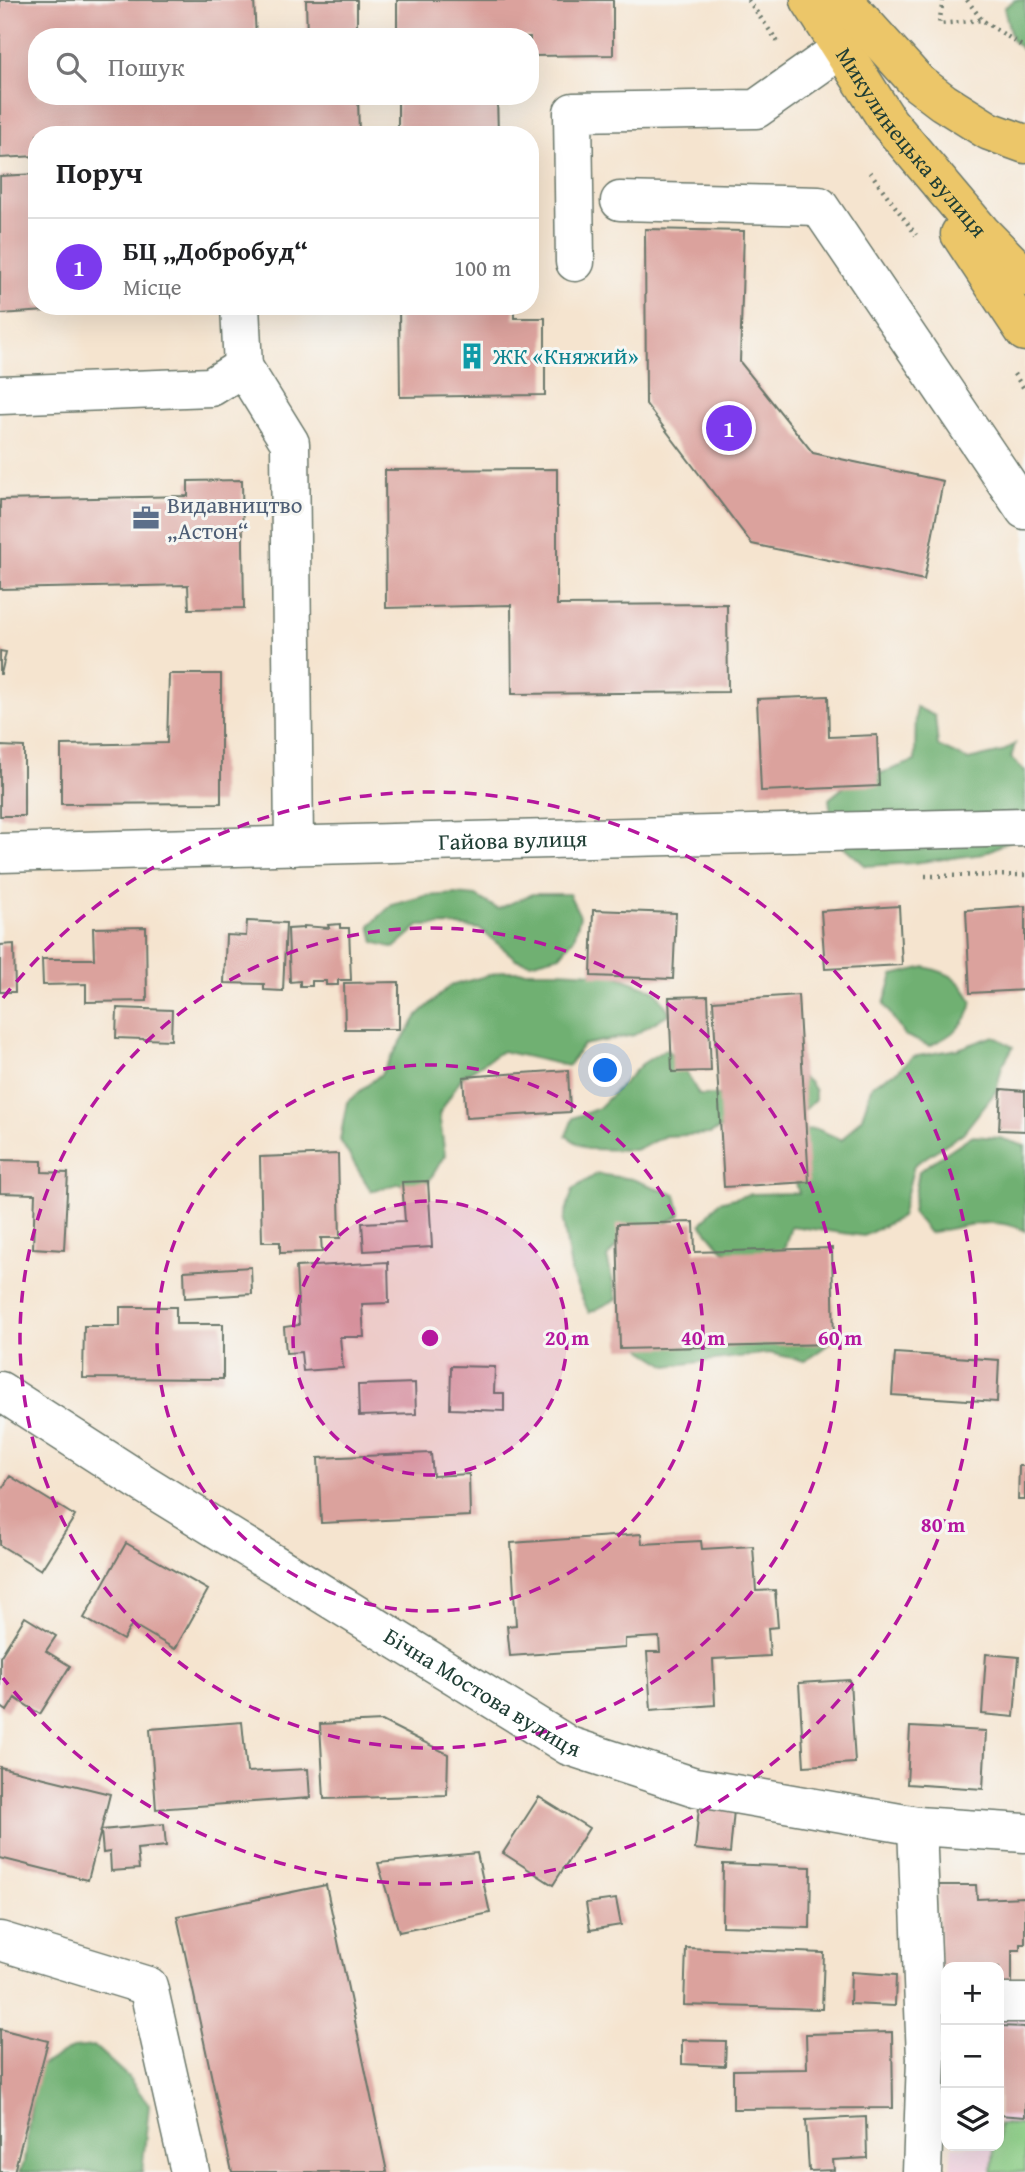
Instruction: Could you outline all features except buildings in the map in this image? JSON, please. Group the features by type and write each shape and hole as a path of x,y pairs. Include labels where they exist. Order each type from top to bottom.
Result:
{"main road":[{"name":"Микулинецька вулиця","path":"810,0 889,123 981,232 1025,277"},
{"name":"Микулинецька вулиця","path":"843,0 918,83 943,102 1007,131 1025,144"},
{"path":"889,123 1025,332"}],"street":[{"path":"575,262 573,113 756,108 841,49"},
{"path":"620,201 820,206 1025,510"},
{"path":"240,315 243,367 290,443 294,846"},
{"path":"0,395 211,387 243,367"},
{"name":"Гайова вулиця","path":"0,853 1025,827"},
{"name":"Бічна Мостова вулиця","path":"0,1391 158,1493 569,1746 695,1787 917,1826 1025,1833"},
{"path":"917,1826 935,2006 926,2059 922,2172"},
{"path":"0,1941 148,1986 190,2172"},
{"path":"1004,2003 1025,2003"}],"path":[{"path":"943,0 939,24 982,20"},
{"path":"967,0 982,20 1025,48"}],"shaded area":[{"path":"1004,1990 1025,1990 1025,2172 950,2172 952,2151 1004,2151"}],"green space":[{"path":"1015,0 1025,0 1025,52 1012,40 1004,8"},
{"path":"916,707 935,716 938,746 968,760 1002,752 1015,744 1011,758 1025,771 1025,833 983,854 866,866 834,838 829,799 845,786 915,761"},
{"path":"532,894 569,894 580,916 574,938 560,955 530,963 516,959 480,929 449,925 419,926 394,948 374,942 370,925 392,905 425,896 476,896 498,909"},
{"path":"925,967 953,978 972,1001 967,1017 957,1029 929,1046 904,1035 884,1004 893,975"},
{"path":"504,971 611,974 656,991 670,1013 634,1035 583,1045 568,1066 502,1051 462,1077 439,1114 445,1155 427,1184 397,1184 371,1191 340,1140 347,1102 381,1074 417,1016 450,986"},
{"path":"994,1036 1013,1047 1002,1066 996,1091 963,1133 914,1165 901,1217 864,1236 791,1226 782,1256 746,1263 720,1247 701,1224 719,1202 751,1194 799,1193 791,1166 786,1131 817,1129 842,1140 862,1117 872,1085 898,1071 912,1057 958,1049"},
{"path":"666,1049 684,1068 699,1095 725,1095 767,1053 810,1083 815,1091 815,1100 795,1119 743,1116 710,1134 665,1136 635,1150 587,1149 566,1136 573,1118 599,1108 642,1064"},
{"path":"971,1136 1000,1138 1025,1146 1025,1231 1014,1226 990,1223 929,1233 912,1212 919,1171"},
{"path":"597,1174 632,1179 676,1195 681,1215 651,1231 623,1238 607,1258 617,1299 589,1313 572,1276 563,1221 573,1189"},
{"path":"626,1330 833,1341 805,1361 769,1353 668,1366 644,1351"},
{"path":"94,2046 128,2077 149,2105 142,2172 19,2172 24,2162 36,2068 73,2048"},
{"path":"1004,2124 1025,2125 1025,2172 992,2172 994,2151 1004,2151"}],"place":[{"name":"ЖК «Княжий»","path":"472,356"},
{"name":"БЦ „Добробуд“","path":"729,428"},
{"name":"Видавництво „Астон“","path":"146,518"}]}
